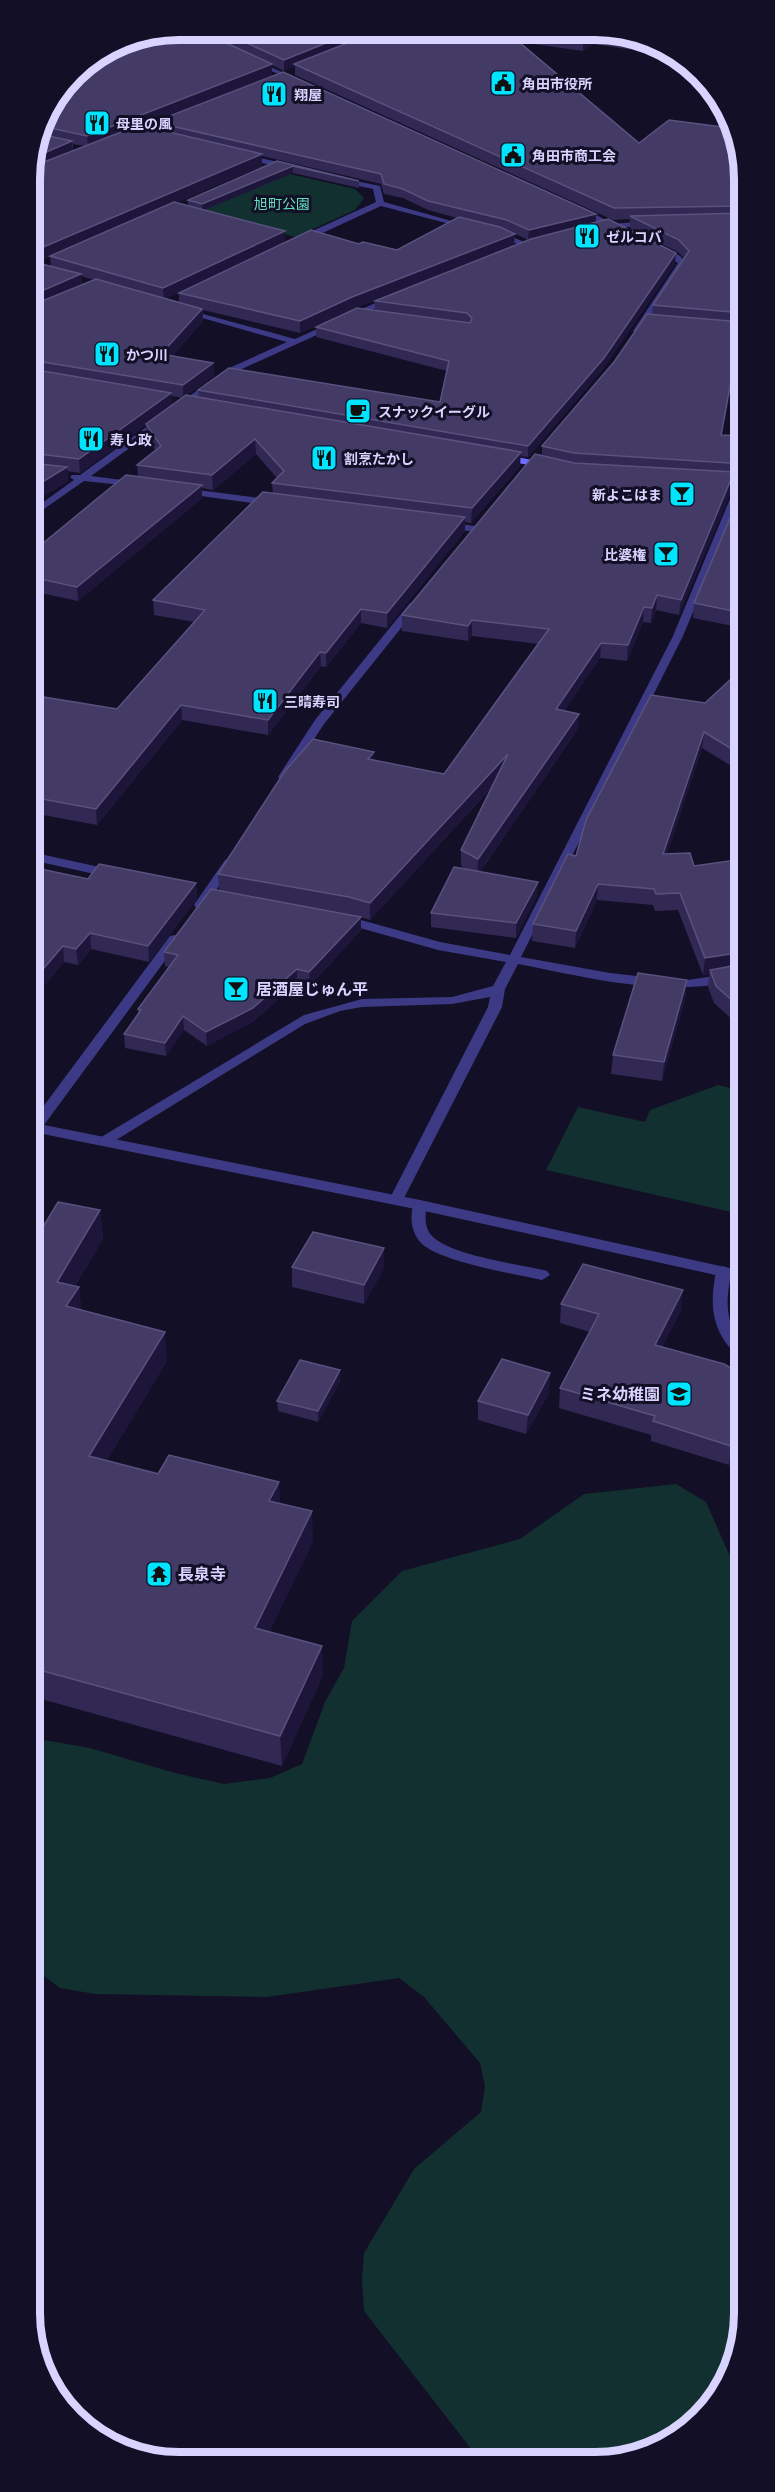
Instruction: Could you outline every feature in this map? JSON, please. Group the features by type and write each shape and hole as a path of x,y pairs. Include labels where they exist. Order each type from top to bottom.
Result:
{"main road":[{"path":"172,401 195,405"},
{"path":"487,455 563,470"},
{"path":"708,480 734,482"}],"street":[{"path":"147,44 159,47"},
{"path":"143,51 169,45"},
{"path":"243,57 306,84"},
{"path":"273,79 294,71"},
{"path":"231,153 298,169"},
{"path":"266,169 276,164"},
{"path":"332,177 377,188 380,203"},
{"path":"288,241 299,240 380,203 481,229"},
{"path":"567,204 632,235"},
{"path":"591,228 610,224 663,223"},
{"path":"492,232 527,244"},
{"path":"506,253 538,242"},
{"path":"632,339 682,263 680,259 653,245"},
{"path":"41,508 230,371 356,313 399,296"},
{"path":"176,308 296,342"},
{"path":"356,313 378,316"},
{"path":"644,322 654,323"},
{"path":"61,475 150,487"},
{"path":"174,490 290,505"},
{"path":"396,1200 495,1007 498,989 678,636 734,501"},
{"path":"429,523 475,529"},
{"path":"276,789 320,722 423,593"},
{"path":"194,913 233,856"},
{"path":"41,858 131,878"},
{"path":"325,916 438,946 610,977 681,985 734,976"},
{"path":"41,1119 180,932"},
{"path":"103,1142 300,1021 327,1011 369,1002 479,998 498,989"},
{"path":"41,1131 396,1200 734,1274"},
{"path":"420,1205 417,1222 428,1242 454,1253 542,1275"},
{"path":"724,1271 718,1298 728,1337 734,1343"}],"green space":[{"name":"旭町公園","path":"273,170 355,189 364,198 355,210 295,237 185,208"},
{"path":"718,1085 734,1089 734,1211 546,1170 578,1107 645,1122 650,1110"},
{"path":"676,1484 706,1502 734,1565 734,2322 732,2340 720,2374 700,2404 680,2423 649,2441 623,2449 596,2452 474,2452 364,2311 362,2280 364,2253 414,2169 481,2112 485,2086 480,2063 424,1997 399,1978 267,1997 95,1994 60,1988 40,1973 40,1739 90,1748 175,1773 224,1784 270,1778 302,1764 325,1702 344,1668 352,1621 402,1571 520,1539 584,1494"}],"building":[{"path":"517,40 639,143 669,120 724,127 732,152 734,206 614,208 294,64 354,41"},
{"path":"170,41 221,41 272,64 87,136 50,128 64,102 81,81 102,64 118,55 145,45"},
{"path":"242,41 332,41 284,60"},
{"path":"283,72 596,214 529,230 507,220 428,201 403,189 384,184 381,174 154,122"},
{"path":"139,125 262,154 41,248 42,163"},
{"path":"48,136 72,141 43,154"},
{"path":"277,161 359,181 293,166 202,204 188,200"},
{"path":"174,202 285,231 163,288 50,256"},
{"path":"734,213 734,312 653,305 689,251 679,240 630,216"},
{"path":"459,217 500,227 515,234 352,297 300,321 179,293 311,230 359,244 363,242 397,250"},
{"path":"608,219 676,253 604,358 528,446 198,390 229,368 440,402 449,361 316,327 357,308 470,323 472,318 467,313 375,301 531,239"},
{"path":"41,264 81,274 41,291"},
{"path":"96,279 202,309 161,354 213,363 183,385 41,362 41,302"},
{"path":"647,314 734,321 734,370 721,435 734,436 734,463 574,453 542,446 614,362"},
{"path":"41,371 171,393 79,459 41,454"},
{"path":"186,395 521,452 472,508 272,483 284,471 255,439 212,475 137,465 161,446 146,424"},
{"path":"535,454 574,463 734,472 681,600 657,595 652,608 644,607 628,645 601,643 556,709 579,714 478,859 461,850 508,754 370,903 349,897 218,874 285,771 313,739 374,752 368,759 444,774 549,629 472,620 468,626 402,615"},
{"path":"41,464 67,467 41,483"},
{"path":"126,475 202,485 77,587 41,579 41,545"},
{"path":"263,492 465,517 387,613 361,609 326,653 320,652 268,720 181,705 96,809 41,799 41,697 117,709 205,610 153,600"},
{"path":"734,509 734,611 694,603"},
{"path":"734,676 734,750 704,732 663,854 690,853 694,866 734,860 734,953 705,958 680,893 656,894 654,889 598,884 576,931 533,924 568,854 576,856 586,820 651,695 705,703"},
{"path":"99,864 196,883 148,946 90,933 76,949 63,946 41,972 41,869 88,879"},
{"path":"454,867 538,882 516,923 431,913"},
{"path":"211,889 361,917 309,972 297,969 253,1008 206,1032 183,1016 165,1043 124,1034 141,1010 138,1009 178,955 164,952"},
{"path":"734,966 734,1002 716,986 710,970"},
{"path":"638,973 687,980 664,1062 613,1055"},
{"path":"58,1202 100,1210 57,1282 79,1287 66,1306 165,1332 89,1456 158,1474 169,1455 279,1482 269,1501 312,1511 255,1628 322,1646 280,1736 40,1670 41,1231"},
{"path":"313,1232 384,1248 364,1285 292,1267"},
{"path":"583,1264 683,1290 655,1345 724,1364 734,1370 734,1439 731,1446 653,1421 655,1416 560,1388 599,1314 561,1304"},
{"path":"502,1359 550,1373 528,1415 478,1401"},
{"path":"300,1360 340,1370 318,1411 277,1401"}],"place":[{"name":"角田市役所","path":"503,83"},
{"name":"翔屋","path":"274,94"},
{"name":"母里の風","path":"97,123"},
{"name":"角田市商工会","path":"513,155"},
{"name":"ゼルコバ","path":"587,236"},
{"name":"かつ川","path":"107,354"},
{"name":"スナックイーグル","path":"358,411"},
{"name":"寿し政","path":"91,439"},
{"name":"割烹たかし","path":"324,458"},
{"name":"新よこはま","path":"682,494"},
{"name":"比婆権","path":"666,554"},
{"name":"三晴寿司","path":"265,701"},
{"name":"居酒屋じゅん平","path":"236,989"},
{"name":"ミネ幼稚園","path":"679,1394"},
{"name":"長泉寺","path":"159,1574"}]}
